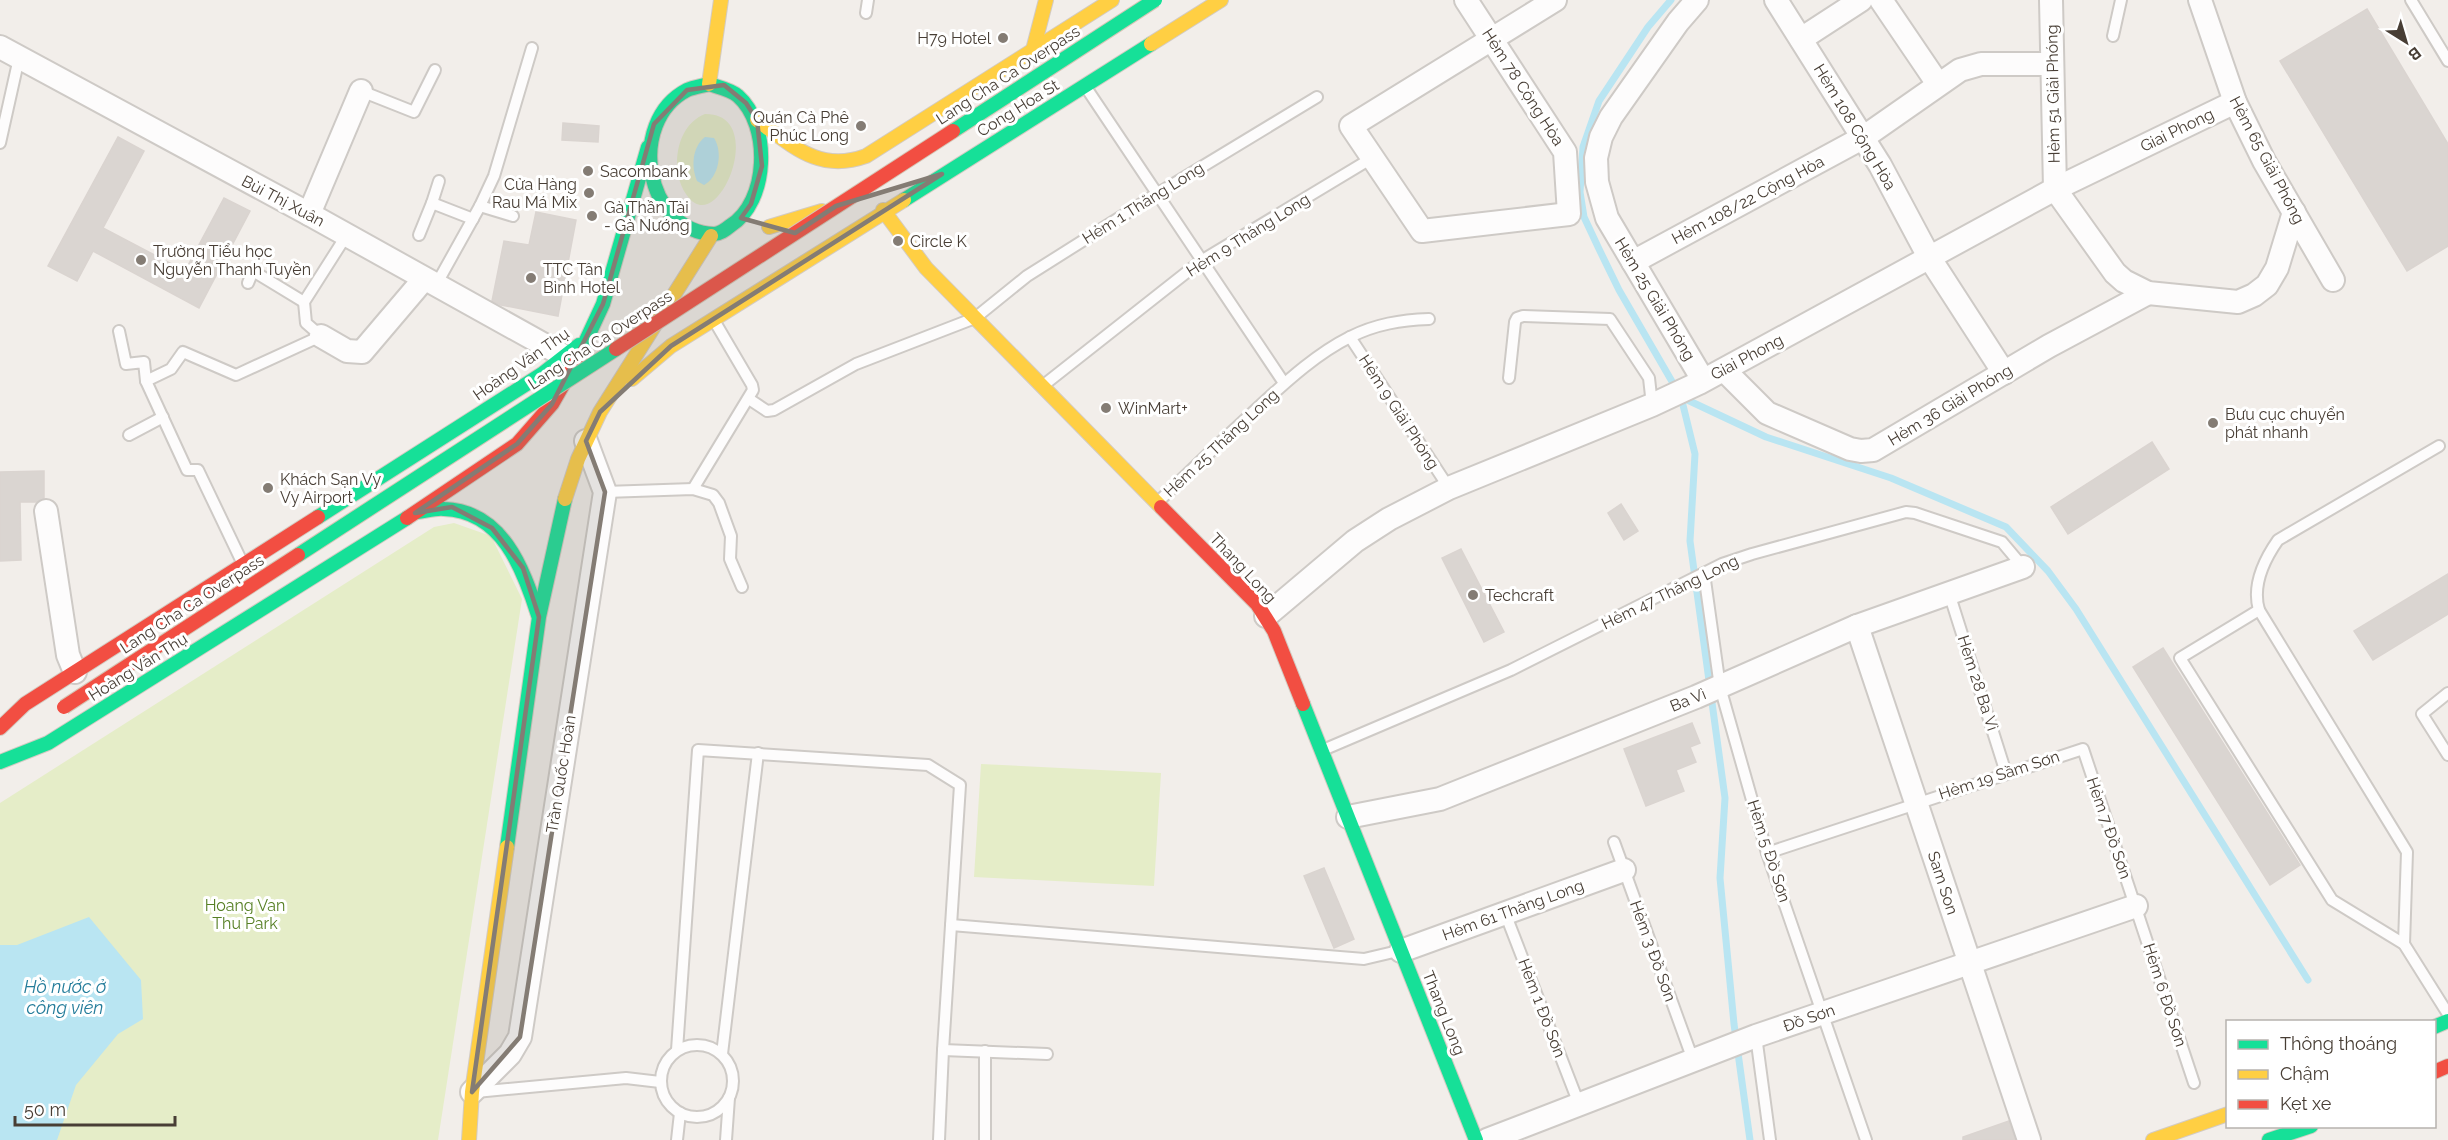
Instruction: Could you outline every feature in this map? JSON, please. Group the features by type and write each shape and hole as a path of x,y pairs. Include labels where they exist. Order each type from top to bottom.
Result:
{"main road":[{"path":"708,84 721,0"},
{"path":"1033,50 1046,0"},
{"path":"757,120 820,161 836,164 852,162 866,156 1112,0"},
{"name":"Lang Cha Ca Overpass","path":"59,710 1155,0"},
{"name":"Cong Hoa St","path":"600,412 653,360 713,319 883,210 1221,0"},
{"path":"591,334 603,304 654,123 669,104 687,90 708,84 724,85 746,103 757,120 762,166 751,204 755,222"},
{"path":"648,147 651,175 659,196 676,220 695,232 711,236 755,222 894,189 942,174"},
{"name":"Thang Long","path":"883,210 926,268 1158,502 1266,616 1274,631 1476,1140"},
{"path":"755,222 832,243"},
{"path":"469,1140 472,1092 539,617 562,510 572,474 600,412 711,236"},
{"name":"Hoàng Văn Thụ","path":"0,728 25,704 566,357 591,334"},
{"name":"Hoàng Văn Thụ","path":"0,762 48,743 416,513 524,437 552,404 591,334"},
{"path":"416,513 435,507 452,507 479,517 513,552 523,568 539,617"},
{"path":"2153,1140 2226,1115"},
{"path":"2269,1140 2305,1128"}],"street":[{"name":"Hẻm 78 Cộng Hòa","path":"1372,158 1422,231 1569,214 1565,153 1466,0"},
{"path":"1372,158 1351,126 1555,0"},
{"name":"Hẻm 25 Giải Phóng","path":"1696,0 1611,117 1601,137 1596,158 1597,182 1607,218 1701,381"},
{"name":"Hẻm 108 Cộng Hòa","path":"1776,0 1864,137 1929,257 2004,373"},
{"path":"1802,39 1861,0"},
{"path":"1881,0 1938,84"},
{"name":"Hẻm 51 Giải Phóng","path":"2051,0 2055,189"},
{"name":"Hẻm 65 Giải Phóng","path":"2200,0 2235,102 2264,161 2333,280"},
{"name":"Bùi Thị Xuân","path":"10,53 309,214 566,357"},
{"name":"Hẻm 108/22 Cộng Hòa","path":"1633,262 1864,137 1960,70 1981,64 2052,64"},
{"path":"309,214 361,91"},
{"name":"Giai Phong","path":"1266,616 1372,529 1449,488 1652,405 1724,370 2055,189 2235,102"},
{"path":"2055,189 2115,273 2124,281 2148,293 2238,302 2254,295 2267,285 2277,268 2294,212"},
{"path":"321,336 346,351 362,352 430,282"},
{"name":"Hẻm 36 Giải Phóng","path":"1724,370 1767,413 1840,445 1861,451 1884,445 2004,373 2148,293"},
{"name":"Trần Quốc Hoàn","path":"472,1092 510,1054 520,1037 605,492 586,441"},
{"path":"46,511 68,656 75,672"},
{"name":"Ba Vì","path":"1348,817 1440,799 1696,697 1857,626 2023,567"},
{"name":"Sam Son","path":"1857,626 2029,1140"},
{"name":"Hẻm 61 Thăng Long","path":"1401,951 1624,870"},
{"name":"Đồ Sơn","path":"1487,1140 1756,1036 2136,906"}],"lane":[{"path":"866,13 868,0"},
{"path":"2113,36 2121,0"},
{"path":"2411,0 2448,61"},
{"path":"430,282 473,219 494,176 532,48"},
{"path":"0,143 10,53"},
{"path":"361,91 414,112 435,70"},
{"path":"1085,85 1284,383"},
{"name":"Hẻm 1 Thăng Long","path":"749,399 767,411 774,410 856,364 975,318 1028,276 1317,97"},
{"name":"Hẻm 9 Thăng Long","path":"1043,386 1202,261 1372,158"},
{"path":"419,235 439,181"},
{"path":"432,203 473,219"},
{"path":"480,206 513,216"},
{"path":"146,381 171,369 183,352 236,375 321,336 306,323 304,302 346,236"},
{"path":"248,283 253,271 304,302"},
{"path":"1509,378 1517,318 1523,316 1610,319 1649,378 1652,405"},
{"path":"693,489 753,390 713,319"},
{"name":"Hẻm 25 Thăng Long","path":"1158,502 1284,383 1322,354 1350,337 1384,324 1400,320 1429,319"},
{"path":"118,331 126,364 144,362 146,381 187,470 198,470 243,565"},
{"name":"Hẻm 9 Giải Phóng","path":"1350,337 1449,488"},
{"path":"129,435 163,417"},
{"path":"2404,944 2407,852 2259,610 2256,599 2257,584 2269,553 2278,540 2439,446"},
{"path":"605,492 693,489 713,495 719,503 731,536 730,559 742,587"},
{"name":"Hẻm 47 Thăng Long","path":"1322,751 1511,670 1704,573 1752,554 1906,512 2002,542 2023,567"},
{"name":"Hẻm 5 Đồ Sơn","path":"1704,573 1720,687 1767,853 1866,1140"},
{"name":"Hẻm 28 Ba Vì","path":"1949,593 2006,773"},
{"path":"2259,610 2180,658 2332,900 2404,944 2448,1014"},
{"path":"2448,693 2422,714 2448,755"},
{"name":"Hẻm 19 Sầm Sơn","path":"1767,853 2083,748"},
{"name":"Hẻm 7 Đồ Sơn","path":"2083,748 2136,906"},
{"path":"677,1050 698,750 928,765 960,785 939,1140"},
{"path":"722,1054 758,753"},
{"name":"Hẻm 3 Đồ Sơn","path":"1614,842 1693,1060"},
{"name":"Hẻm 6 Đồ Sơn","path":"2136,906 2194,1083"},
{"name":"Hẻm 1 Đồ Sơn","path":"1505,913 1579,1104"},
{"path":"951,925 1364,959 1401,951"},
{"path":"1756,1036 1770,1140"},
{"path":"726,1140 733,1074 722,1054 712,1047 701,1044 688,1045 677,1050 664,1064 660,1082 663,1095 669,1105 680,1113 690,1117 713,1114 729,1098"},
{"path":"943,1050 1047,1054"},
{"path":"985,1140 986,1051"},
{"path":"472,1092 626,1078 660,1082"},
{"path":"677,1140 680,1113"}],"highlighted area":[{"path":"724,85 746,103 757,120 762,166 751,204 741,218 795,233 836,206 942,174 671,346 600,412 586,441 605,492 520,1037 472,1092 539,617 523,568 492,528 452,507 415,513 517,444 552,404 603,304 654,124 687,90"}],"green space":[{"path":"705,114 724,119 733,132 736,150 732,170 724,187 713,200 701,205 689,198 683,188 677,164 681,140 687,129"},
{"name":"Hoang Van Thu Park","path":"454,523 491,536 522,599 438,1140 0,1140 0,803 434,527"},
{"path":"981,764 1161,773 1154,886 974,877"}],"water":[{"path":"705,137 714,138 719,157 713,176 704,185 697,181 693,164 697,146"},
{"name":"Hồ nước ở công viên","path":"89,917 141,980 143,1019 118,1034 76,1085 57,1140 0,1140 0,945 17,945"}],"building":[{"path":"2367,9 2448,144 2448,246 2407,271 2280,61"},
{"path":"563,123 599,126 598,142 562,140"},
{"path":"118,137 144,151 103,228 185,271 224,198 250,211 199,308 93,251 77,281 48,266"},
{"name":"TTC Tân Bình Hotel","path":"536,212 576,220 558,316 501,305 492,301 504,241 529,245"},
{"path":"2152,442 2169,469 2068,534 2051,507"},
{"path":"44,471 44,498 37,502 20,502 21,560 0,561 0,472"},
{"path":"1621,504 1638,531 1624,540 1608,513"},
{"name":"Techcraft","path":"1461,549 1504,632 1484,642 1442,558"},
{"path":"2448,574 2448,614 2373,660 2354,631"},
{"path":"2163,648 2300,865 2270,885 2133,667"},
{"path":"1692,723 1700,743 1690,747 1696,762 1676,770 1684,791 1646,806 1624,749"},
{"path":"1324,868 1354,939 1334,948 1304,876"},
{"path":"2009,1121 2015,1140 1963,1140 1963,1137"}],"waterway":[{"path":"1671,0 1648,27 1599,101 1583,147 1580,192 1584,217 1619,290 1681,397 1695,454 1690,541 1725,798 1720,878 1734,1024 1750,1140"},
{"path":"1681,397 1766,437 1891,478 2006,527 2048,571 2076,609 2308,980"}],"traffic: fast":[{"path":"953,131 1155,0"},
{"path":"904,200 1151,44"},
{"path":"709,84 735,94 749,109 756,125 761,163 752,200 743,215 724,230 714,234 691,229 672,215 659,196 652,173 651,149 656,126 668,105 687,90 709,84"},
{"path":"576,362 603,304 648,147"},
{"path":"318,517 542,374 579,345"},
{"path":"298,555 616,349"},
{"path":"507,847 539,617 565,499"},
{"path":"417,512 441,509 464,512 481,520 495,531 517,561 538,615"},
{"path":"0,762 48,743 407,518"},
{"path":"1303,704 1476,1140"},
{"path":"2436,1026 2448,1021"},
{"path":"2269,1140 2305,1128"}],"traffic: slow":[{"path":"709,84 721,0"},
{"path":"1033,50 1046,0"},
{"path":"757,120 795,147 820,159 834,161 866,156 1112,0"},
{"path":"1151,44 1221,0"},
{"path":"632,379 671,346 904,200"},
{"path":"883,210 926,268 1161,507"},
{"path":"769,227 822,211"},
{"path":"565,499 578,459 600,412 711,236"},
{"path":"469,1140 472,1092 507,847"},
{"path":"2153,1140 2226,1115"}],"traffic: jam":[{"path":"616,349 953,131"},
{"path":"407,518 517,444 552,404 576,362"},
{"path":"1161,507 1257,604 1274,631 1303,704"},
{"path":"0,728 25,704 318,517"},
{"path":"64,707 298,555"},
{"path":"2436,1071 2448,1066"}],"place":[{"name":"H79 Hotel","path":"1003,38"},
{"name":"Quán Cà Phê Phúc Long","path":"861,126"},
{"name":"Sacombank","path":"588,171"},
{"name":"Cửa Hàng Rau Má Mix","path":"589,193"},
{"name":"Gà Thần Tài - Gà Nướng","path":"592,216"},
{"name":"Circle K","path":"898,241"},
{"name":"Trường Tiểu học Nguyễn Thanh Tuyền","path":"141,260"},
{"name":"TTC Tân Bình Hotel","path":"531,278"},
{"name":"WinMart+","path":"1106,408"},
{"name":"Bưu cục chuyển phát nhanh","path":"2213,423"},
{"name":"Khách Sạn Vy Vy Airport","path":"268,488"},
{"name":"Techcraft","path":"1473,595"}]}
